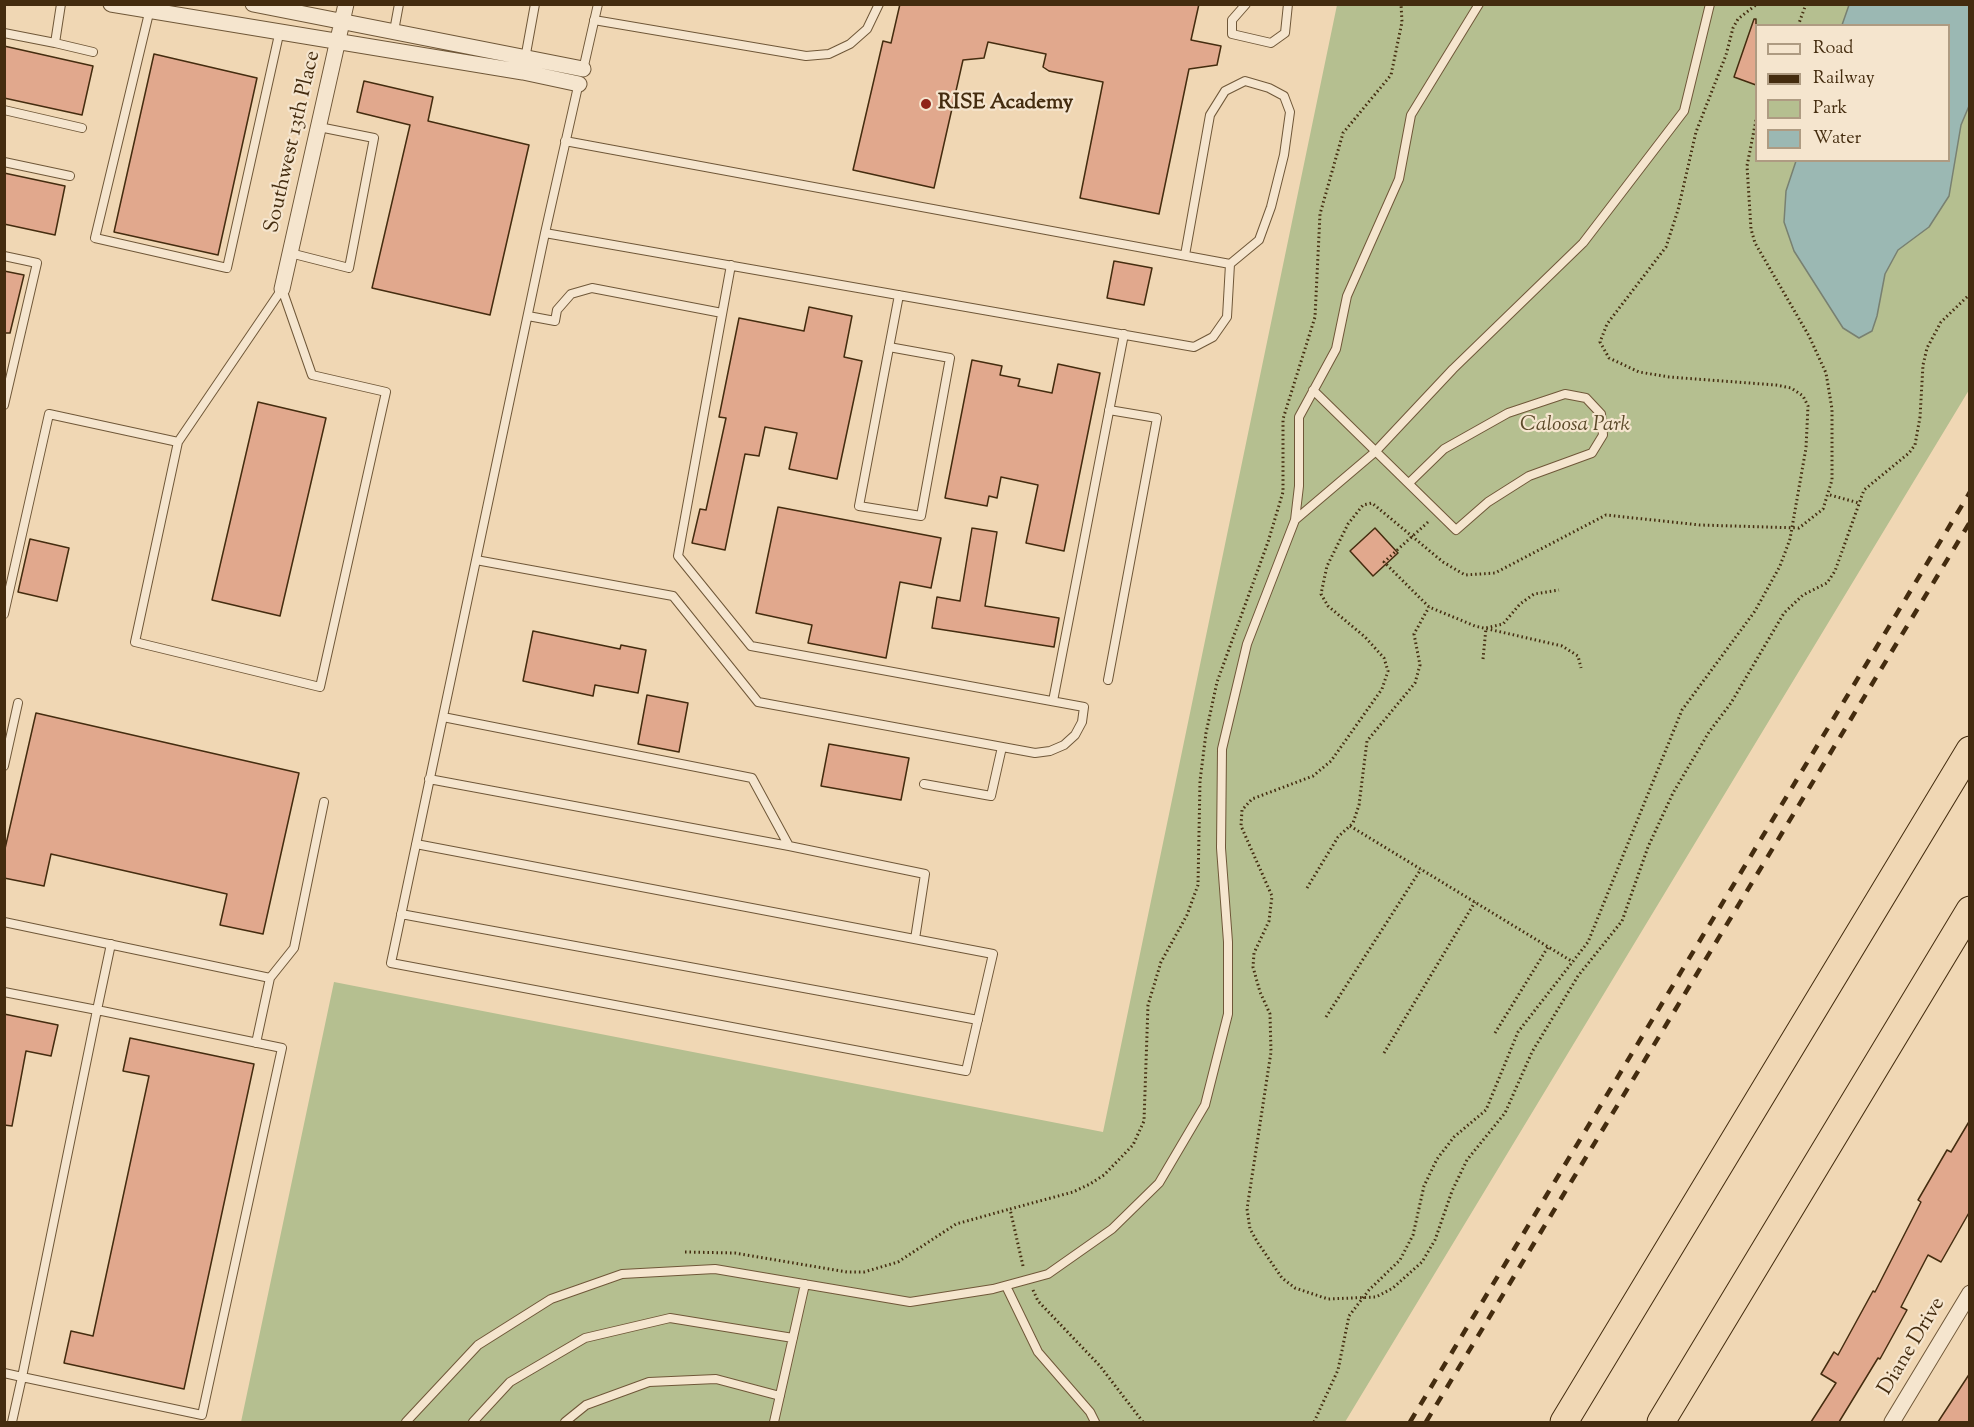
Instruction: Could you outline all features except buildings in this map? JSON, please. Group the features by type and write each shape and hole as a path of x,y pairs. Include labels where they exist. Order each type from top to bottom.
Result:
{"highway":[{"path":"1564,1422 1970,750"},
{"path":"1661,1422 1970,910"}],"street":[{"path":"111,4 149,13 280,30 523,72 579,84"},
{"path":"253,4 583,69"},
{"name":"Southwest 13th Place","path":"282,289 346,4"},
{"name":"Diane Drive","path":"1892,1422 1970,1293"}],"lane":[{"path":"55,43 61,4"},
{"path":"394,31 399,4"},
{"path":"523,72 535,4"},
{"path":"416,844 993,954 966,1071 391,963 429,779 545,233 598,4"},
{"path":"594,20 806,56 829,54 850,44 867,29 879,4"},
{"path":"1246,4 1232,20 1232,34 1272,42 1285,33 1288,4"},
{"path":"406,1422 478,1345 551,1299 622,1274 715,1269 909,1302 1006,1286 1048,1274 1112,1229 1159,1183 1205,1105 1228,1014 1228,942 1221,848 1222,749 1247,644 1295,520 1299,486 1299,417 1336,349 1347,296 1399,178 1411,115 1479,4"},
{"path":"1295,520 1375,452 1453,369 1583,243 1684,111 1710,4"},
{"path":"149,13 95,238 227,268 280,30"},
{"path":"4,33 93,52"},
{"path":"545,233 1194,347 1212,337 1227,317 1230,264 1259,240 1284,155 1290,112 1284,96 1269,88 1245,81 1225,91 1210,115 1185,255"},
{"path":"4,110 82,128"},
{"path":"290,253 349,268 374,138 319,127"},
{"path":"565,141 1035,230 1230,264"},
{"path":"4,162 70,176"},
{"path":"4,256 37,263 4,405"},
{"path":"476,560 673,596 758,702 1035,753 1050,751 1064,745 1075,735 1082,722 1084,707 751,646 678,556 730,265"},
{"path":"528,316 555,321 563,301 581,289 592,288 722,313"},
{"path":"282,289 312,375 386,392 320,687 135,642 178,442 282,289"},
{"path":"890,346 950,358 921,516 859,506 899,295"},
{"path":"1053,701 1124,334"},
{"path":"1313,390 1456,530 1488,502 1529,476 1592,453 1603,435 1601,414 1586,398 1565,394 1508,413 1444,449 1409,483"},
{"path":"1108,681 1157,418 1109,410"},
{"path":"4,614 49,414 178,442"},
{"path":"4,766 18,703"},
{"path":"443,717 752,778 789,846"},
{"path":"924,784 991,796 1002,747"},
{"path":"429,779 789,846 925,874 915,939"},
{"path":"256,1043 270,978 294,948 324,802"},
{"path":"401,914 978,1020"},
{"path":"4,922 270,978"},
{"path":"12,1422 111,944"},
{"path":"4,992 282,1048 202,1415 4,1373"},
{"path":"774,1422 806,1284"},
{"path":"1006,1286 1038,1352 1090,1412 1095,1422"},
{"path":"473,1422 510,1382 585,1338 670,1318 793,1338"},
{"path":"564,1422 586,1405 649,1382 716,1379 780,1396"}],"path":[{"path":"685,1252 735,1253 847,1272 864,1272 898,1262 956,1224 1073,1192 1090,1184 1110,1170 1133,1145 1144,1120 1148,1005 1161,962 1187,915 1198,885 1200,781 1206,733 1217,682 1268,542 1282,492 1283,419 1315,317 1320,214 1343,133 1391,75 1402,22 1401,4"},
{"path":"1314,1422 1338,1370 1349,1316 1361,1300 1400,1260 1413,1235 1424,1186 1437,1159 1454,1137 1486,1110 1518,1032 1595,930 1682,710 1769,590 1780,567 1793,528 1806,448 1808,406 1803,396 1791,388 1669,378 1639,372 1609,358 1599,342 1607,324 1666,247 1678,210 1696,132 1726,55 1733,28 1738,19 1757,4"},
{"path":"1799,24 1806,4"},
{"path":"1755,125 1747,166 1751,229 1755,243 1809,336 1826,373 1832,409 1834,446 1830,495 1823,509 1799,528 1700,525 1606,515 1495,573 1466,575 1443,562 1372,503 1363,505 1342,534 1327,566 1321,594 1328,606 1365,637 1384,658 1388,671 1382,688 1331,761 1313,776 1252,799 1242,810 1241,826 1272,896 1269,921 1254,953 1253,968 1270,1014 1272,1032 1271,1052 1247,1209 1250,1229 1282,1278 1295,1288 1328,1299 1361,1300 1376,1297 1409,1277 1431,1249 1452,1191 1467,1160 1505,1113 1532,1052 1578,976 1623,921 1648,847 1672,792 1709,732 1731,703 1784,613 1803,595 1827,582 1834,571 1864,490 1909,453 1915,445 1920,417 1923,365 1927,348 1941,322 1970,294"},
{"path":"1830,495 1859,503"},
{"path":"1439,512 1384,562 1429,607 1462,622 1562,646 1578,656 1581,668"},
{"path":"1486,628 1503,624 1520,604 1534,594 1559,590"},
{"path":"1307,888 1338,837 1350,826 1359,806 1367,741 1412,688 1419,675 1420,659 1414,634 1429,607"},
{"path":"1483,659 1486,628"},
{"path":"1350,826 1573,962"},
{"path":"1326,1017 1420,869"},
{"path":"1384,1053 1475,902"},
{"path":"1495,1033 1548,947"},
{"path":"1010,1209 1023,1266"},
{"path":"1032,1288 1038,1301 1100,1366 1143,1422"}],"green space":[{"name":"Caloosa Park","path":"1337,5 1969,5 1969,390 1345,1422 241,1422 334,982 1103,1132"}],"water":[{"path":"1849,5 1970,5 1969,106 1961,125 1949,196 1929,227 1898,250 1885,274 1872,331 1859,338 1843,328 1794,251 1784,222 1786,191 1796,162 1950,162 1950,24 1842,24"}],"railway":[{"path":"1410,1422 1970,492"},
{"path":"1426,1422 1970,522"}],"place":[{"name":"RISE Academy","path":"926,104"}]}
